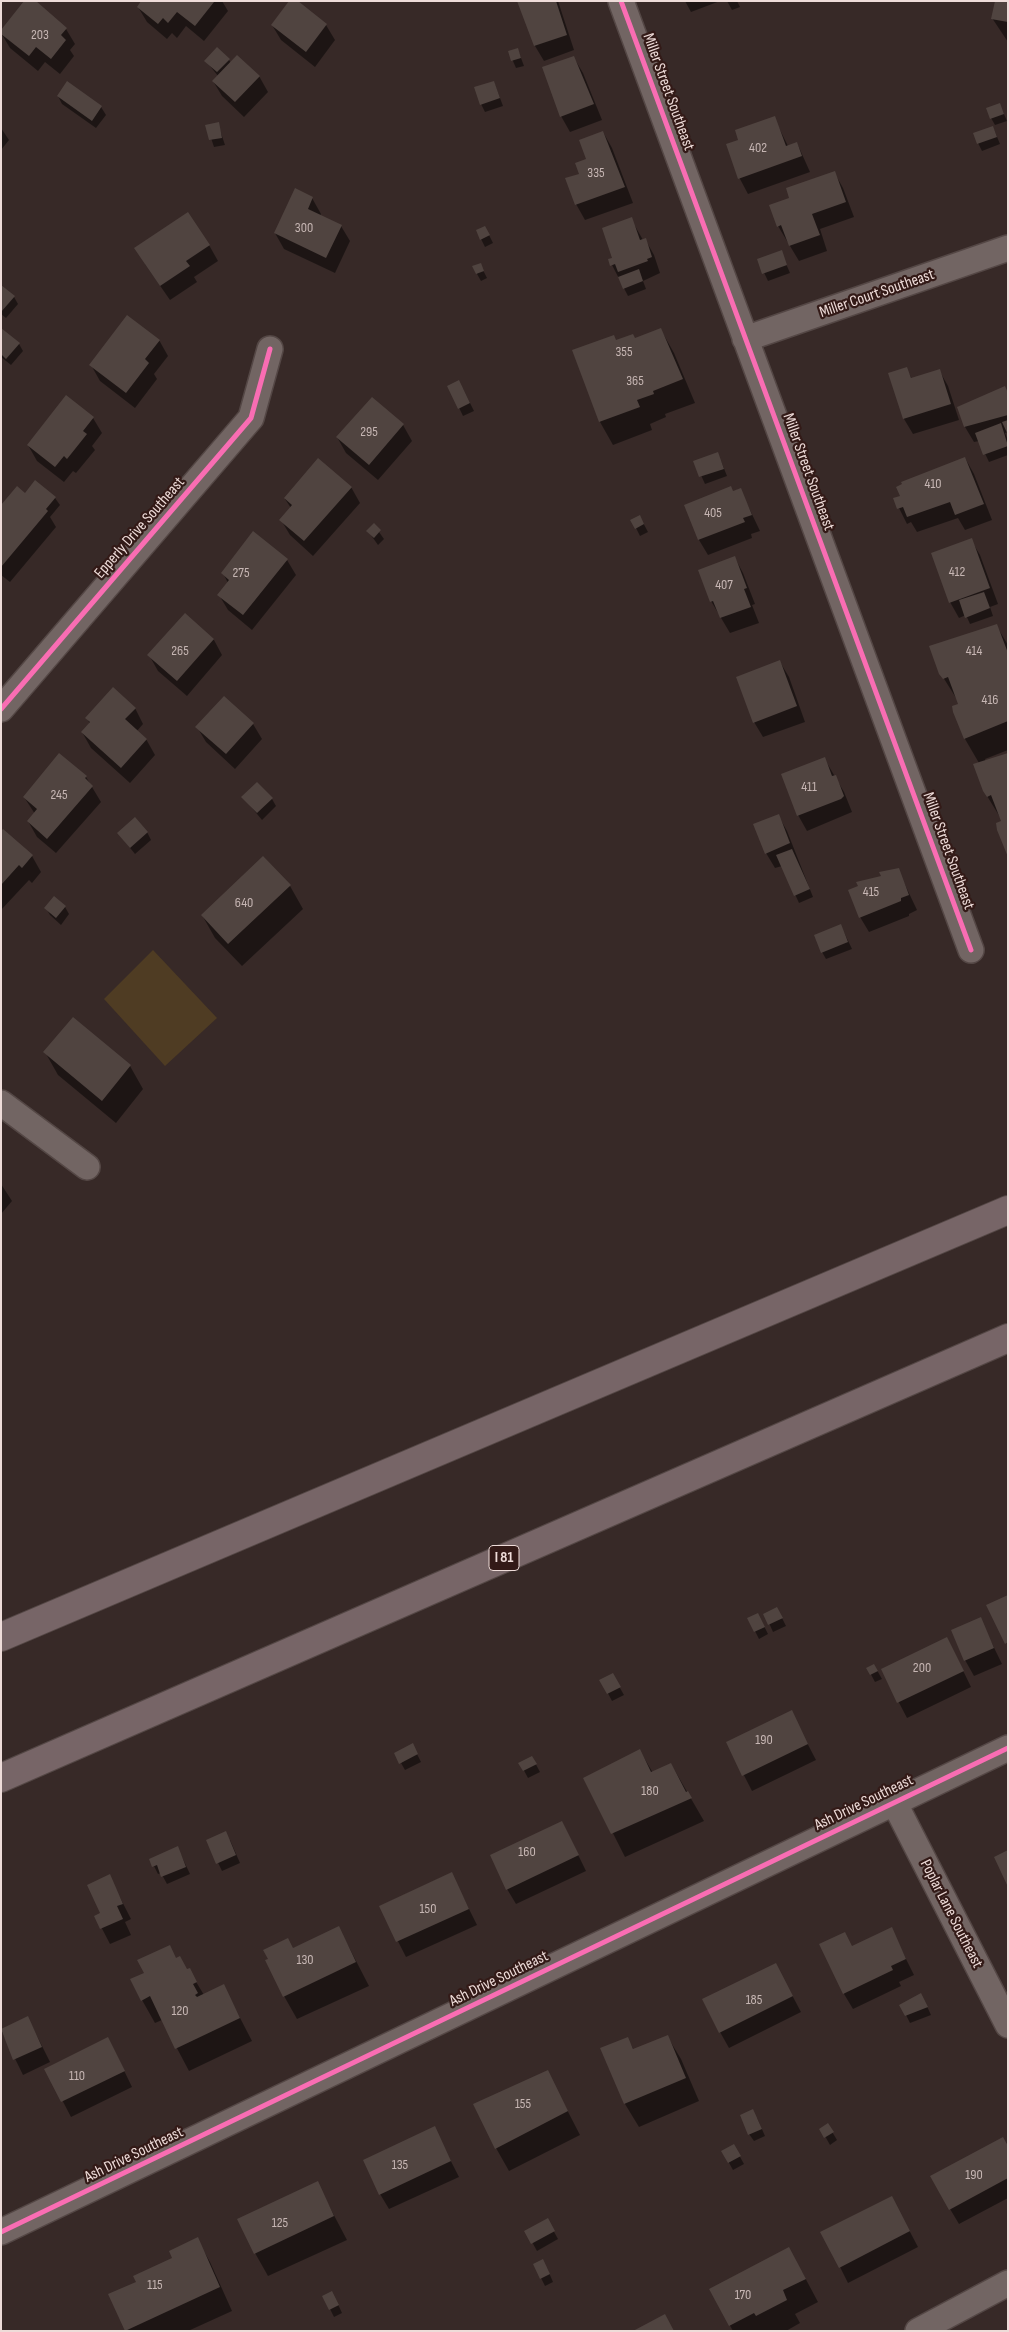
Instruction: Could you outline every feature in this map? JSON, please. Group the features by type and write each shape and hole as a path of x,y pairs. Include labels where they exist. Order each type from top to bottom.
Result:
{"highway":[{"path":"1,1637 1008,1210"},
{"name":"I 81","path":"1,1778 1008,1338"}],"street":[{"name":"Miller Street Southeast","path":"621,1 971,950"},
{"name":"Miller Court Southeast","path":"745,339 1008,248"},
{"name":"Epperly Drive Southeast","path":"1,709 251,418 270,349"},
{"path":"1,1103 87,1167"},
{"name":"Ash Drive Southeast","path":"1,2232 1008,1748"},
{"name":"Poplar Lane Southeast","path":"894,1802 1008,2025"},
{"path":"918,2331 1008,2283"}],"shaded area":[{"path":"153,950 217,1018 165,1066 104,999"}],"building":[{"path":"24,1 36,1 67,28 61,35 66,40 51,59 36,47 29,56 1,34 1,30"},
{"path":"141,1 214,2 195,26 177,12 168,23 163,18 158,24 137,7"},
{"path":"289,1 298,1 327,24 306,52 271,25"},
{"path":"517,1 556,1 567,35 534,46"},
{"path":"995,1 1008,1 1008,22 991,19"},
{"path":"217,47 230,59 217,72 204,61"},
{"path":"518,48 521,58 511,61 508,51"},
{"path":"237,55 260,76 235,102 212,81"},
{"path":"574,56 594,104 560,117 542,67"},
{"path":"67,81 102,106 92,121 57,96"},
{"path":"494,81 500,98 480,105 474,87"},
{"path":"1000,103 1004,114 990,119 986,108"},
{"path":"775,116 786,146 797,142 802,156 738,179 726,144 738,140 735,130"},
{"path":"219,122 222,138 209,140 205,125"},
{"path":"993,126 997,137 977,144 973,133"},
{"path":"603,131 625,187 575,205 565,178 579,174 575,163 586,159 579,140"},
{"path":"835,171 846,202 812,214 820,235 789,246 781,225 777,227 769,205 789,198 786,188"},
{"path":"295,188 313,197 308,209 342,225 326,258 274,233"},
{"path":"188,212 210,245 186,261 190,266 160,286 134,248"},
{"path":"632,217 640,240 646,238 652,257 647,259 648,261 618,272 615,264 610,266 608,259 612,258 602,228"},
{"path":"485,226 490,235 480,240 476,230"},
{"path":"782,250 787,265 762,274 757,259"},
{"path":"481,263 484,271 476,274 472,266"},
{"path":"639,269 643,281 623,289 618,277"},
{"path":"1,285 15,296 1,312"},
{"path":"127,315 160,340 145,359 149,363 126,393 89,365"},
{"path":"1,328 20,343 6,359 1,354"},
{"path":"661,328 683,379 653,391 654,394 637,400 640,407 599,422 572,350 614,335 616,340 633,334 635,338"},
{"path":"907,367 911,378 940,369 951,404 903,419 888,373"},
{"path":"459,380 470,403 458,409 447,386"},
{"path":"1005,386 1008,393 1008,415 964,427 957,407"},
{"path":"66,395 94,417 83,431 87,434 67,459 64,456 55,467 27,445"},
{"path":"372,397 404,424 369,465 336,437"},
{"path":"1008,420 1008,435 1002,422"},
{"path":"1001,423 1008,446 983,455 975,433"},
{"path":"718,452 724,469 699,477 693,461"},
{"path":"965,457 984,504 955,515 950,502 907,517 903,507 897,509 893,498 900,496 896,487 902,484 901,482"},
{"path":"318,458 352,487 304,541 279,520 292,505 284,498"},
{"path":"35,480 56,497 46,509 48,511 1,567 1,505 17,486 25,493"},
{"path":"731,486 733,491 741,488 752,515 743,518 745,522 698,540 684,505"},
{"path":"640,515 644,524 635,529 630,520"},
{"path":"374,523 381,530 374,538 366,531"},
{"path":"253,531 288,559 243,615 217,595 229,580 221,573"},
{"path":"972,538 990,588 949,603 931,553"},
{"path":"735,556 747,588 744,589 751,607 720,618 713,601 710,602 698,570"},
{"path":"984,592 990,608 965,618 959,600"},
{"path":"185,613 214,639 177,681 147,655"},
{"path":"997,624 1008,653 1008,721 964,739 953,712 952,706 958,704 948,677 943,679 939,674 929,646"},
{"path":"780,660 797,706 753,723 736,677"},
{"path":"113,687 136,708 125,719 147,739 121,768 81,732 90,722 85,718"},
{"path":"224,696 254,723 226,754 195,727"},
{"path":"59,753 87,776 85,778 93,786 47,839 27,821 37,809 23,797"},
{"path":"1008,753 1008,857 997,830 996,823 1001,821 991,795 987,797 983,791 973,764"},
{"path":"825,757 832,776 836,775 844,796 841,799 797,816 781,774"},
{"path":"257,782 273,798 257,813 241,797"},
{"path":"779,814 790,843 765,854 753,824"},
{"path":"135,817 148,832 130,848 117,833"},
{"path":"3,829 33,855 22,868 19,865 1,885 1,831"},
{"path":"792,849 810,889 794,896 776,855"},
{"path":"263,856 291,885 228,944 201,915"},
{"path":"899,868 909,895 901,898 901,901 859,918 848,890 858,886 856,882 881,876 879,872"},
{"path":"54,896 66,906 56,918 44,908"},
{"path":"841,924 848,942 821,953 814,935"},
{"path":"73,1017 131,1065 102,1101 43,1052"},
{"path":"1008,1595 1008,1642 1005,1644 986,1605"},
{"path":"777,1607 783,1618 768,1625 763,1614"},
{"path":"758,1613 765,1627 754,1632 747,1618"},
{"path":"981,1617 994,1648 964,1661 951,1630"},
{"path":"947,1637 964,1671 897,1703 881,1669"},
{"path":"874,1664 878,1671 870,1675 866,1668"},
{"path":"613,1673 621,1687 607,1694 599,1680"},
{"path":"792,1710 808,1744 742,1776 726,1742"},
{"path":"413,1743 418,1754 399,1764 394,1753"},
{"path":"640,1749 651,1772 671,1763 686,1792 688,1791 692,1798 611,1834 583,1778"},
{"path":"532,1756 537,1764 523,1771 518,1763"},
{"path":"562,1821 579,1855 506,1890 490,1855"},
{"path":"226,1831 236,1855 216,1864 206,1840"},
{"path":"178,1846 186,1867 161,1877 157,1865 152,1867 149,1859"},
{"path":"1008,1850 1008,1887 994,1857"},
{"path":"452,1872 469,1909 396,1942 379,1906"},
{"path":"110,1874 123,1904 117,1906 123,1919 100,1929 94,1916 100,1913 87,1885"},
{"path":"339,1926 356,1962 283,1997 265,1960 268,1959 263,1950 288,1938 293,1948"},
{"path":"892,1927 906,1959 891,1966 893,1970 843,1994 819,1944 845,1932 852,1946"},
{"path":"170,1945 176,1958 180,1956 187,1969 190,1968 197,1982 193,1984 198,1993 195,1995 197,1997 224,1984 240,2018 175,2049 150,1996 141,2001 130,1979 144,1973 137,1960"},
{"path":"776,1963 793,1996 719,2033 702,1999"},
{"path":"921,1993 928,2007 905,2016 899,2005"},
{"path":"28,2016 42,2047 13,2060 1,2029"},
{"path":"668,2035 686,2078 624,2104 600,2048 628,2037 633,2049"},
{"path":"108,2037 125,2071 61,2102 44,2069"},
{"path":"548,2070 568,2111 495,2149 473,2104"},
{"path":"753,2109 762,2129 748,2135 740,2115"},
{"path":"828,2123 834,2132 824,2138 819,2129"},
{"path":"435,2126 451,2161 379,2195 363,2160"},
{"path":"1003,2137 1008,2146 1008,2178 949,2210 930,2176"},
{"path":"734,2144 741,2156 728,2163 721,2151"},
{"path":"318,2181 334,2216 254,2254 237,2219"},
{"path":"892,2196 910,2231 839,2268 820,2232"},
{"path":"548,2218 555,2231 531,2244 524,2231"},
{"path":"198,2237 220,2287 125,2331 108,2294 136,2282 133,2276 172,2258 169,2251"},
{"path":"789,2247 806,2279 783,2290 787,2300 756,2316 754,2313 729,2326 709,2289"},
{"path":"543,2259 550,2274 540,2279 533,2264"},
{"path":"332,2291 339,2305 329,2310 322,2296"},
{"path":"665,2314 674,2331 633,2331"}],"cycle path":[{"path":"621,1 971,950"},
{"path":"1,709 251,418 270,349"},
{"path":"1,2232 1008,1748"}]}
